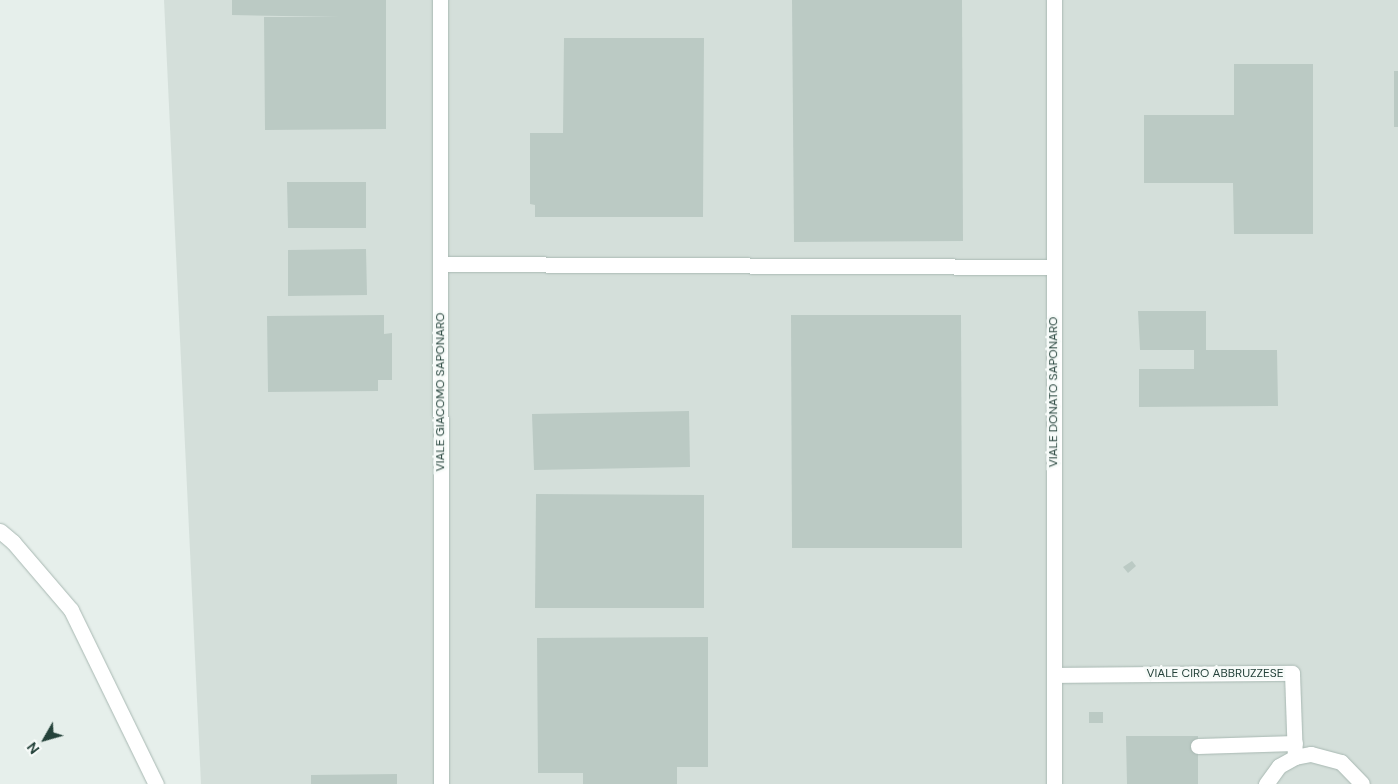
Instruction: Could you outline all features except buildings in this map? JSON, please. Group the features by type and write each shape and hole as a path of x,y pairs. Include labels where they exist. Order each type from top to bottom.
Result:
{"street":[{"name":"VIALE GIACOMO SAPONARO","path":"440,0 441,784"},
{"name":"VIALE DONATO SAPONARO","path":"1054,0 1054,784"},
{"path":"441,264 1054,267"},
{"path":"0,531 13,542 71,610 156,784"},
{"name":"VIALE CIRO ABBRUZZESE","path":"1054,675 1292,674 1295,750"},
{"path":"1198,746 1295,750 1341,762 1362,784"},
{"path":"1266,784 1279,766 1295,750"}],"shaded area":[{"path":"164,0 1398,0 1398,784 201,784"}]}
